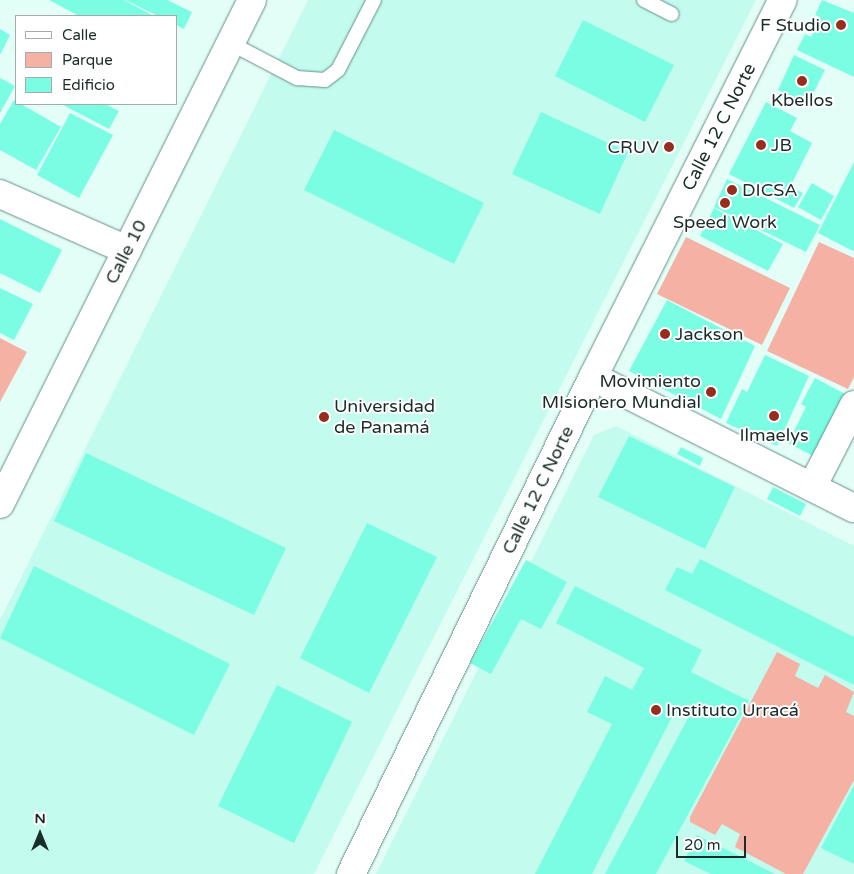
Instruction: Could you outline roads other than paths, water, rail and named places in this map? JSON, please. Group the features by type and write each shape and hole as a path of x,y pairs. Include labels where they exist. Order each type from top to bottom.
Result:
{"street":[{"name":"Calle 10","path":"0,504 252,0"},
{"name":"Calle 12 C Norte","path":"351,874 593,377 783,0"},
{"path":"0,194 127,250"},
{"path":"593,377 854,508"},
{"path":"812,487 854,405"}],"lane":[{"path":"230,43 297,78 324,80 338,70 374,0"},
{"path":"644,0 672,14"}],"place":[{"name":"F Studio","path":"841,25"},
{"name":"Kbellos","path":"802,81"},
{"name":"JB","path":"761,145"},
{"name":"CRUV","path":"669,147"},
{"name":"DICSA","path":"732,190"},
{"name":"Speed Work","path":"725,203"},
{"name":"Jackson","path":"665,334"},
{"name":"Movimiento MIsionero Mundial","path":"711,392"},
{"name":"Ilmaelys","path":"774,416"},
{"name":"Universidad de Panamá","path":"324,417"},
{"name":"Instituto Urracá","path":"656,710"}]}
